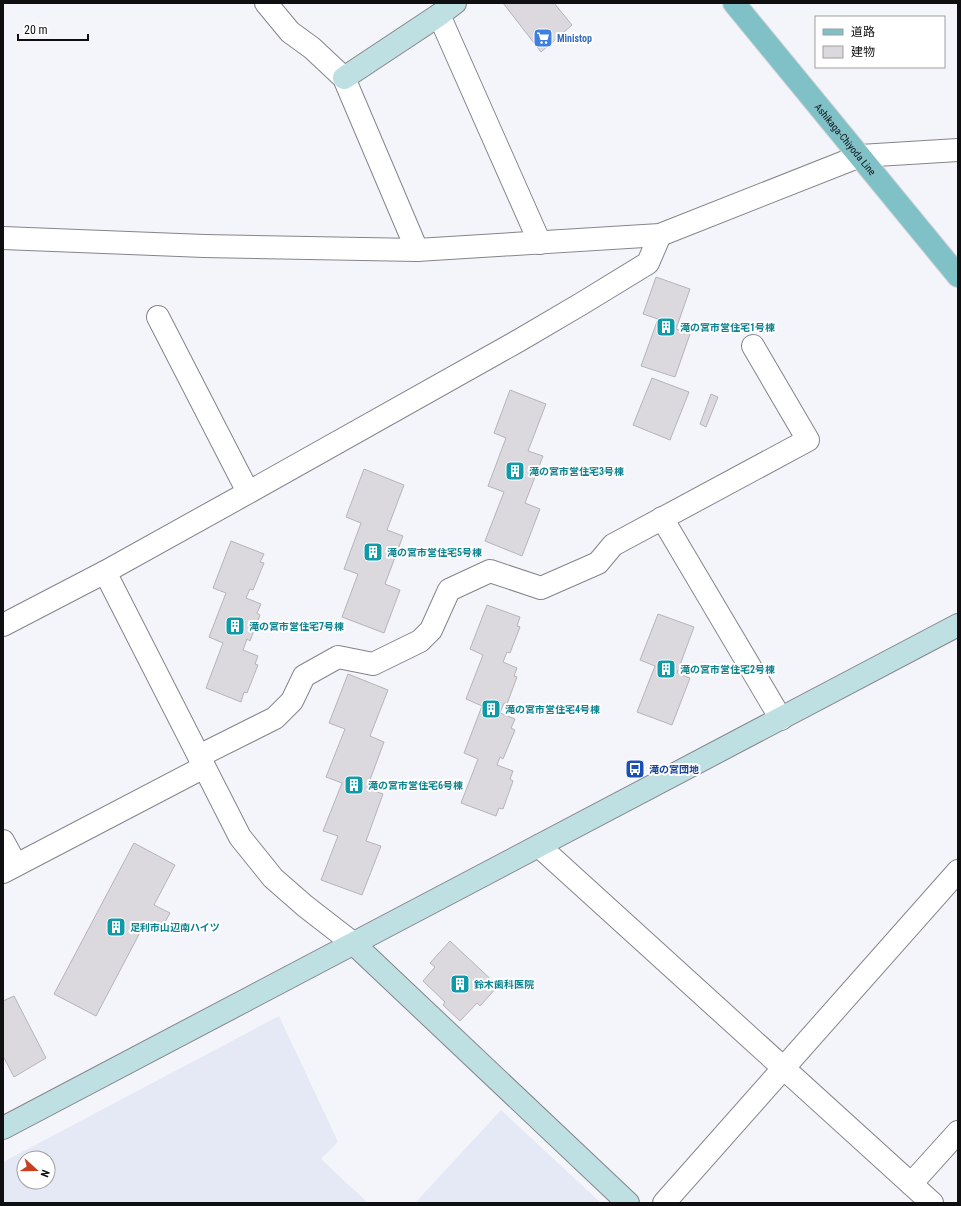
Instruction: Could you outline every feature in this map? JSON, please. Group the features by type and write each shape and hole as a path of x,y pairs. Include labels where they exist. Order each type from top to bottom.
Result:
{"main road":[{"name":"Ashikaga-Chiyoda Line","path":"734,3 958,276"}],"street":[{"path":"266,3 290,32 312,48 344,78 417,250"},
{"path":"344,78 447,9 540,243"},
{"path":"3,238 204,246 417,250 660,235 860,156 958,150"},
{"path":"3,626 106,572 518,341 648,263 660,235"},
{"path":"158,317 248,492"},
{"path":"3,841 10,868 202,762 275,718 292,701 304,676 338,657 373,664 420,641 431,630 448,590 490,571 541,588 598,563 613,545 808,440 753,346"},
{"path":"662,518 781,719"},
{"path":"106,572 240,837 255,857 273,878 305,906 354,944 628,1203"},
{"path":"3,1128 958,625"},
{"path":"539,846 932,1203"},
{"path":"664,1203 958,871"},
{"path":"911,1184 958,1132"}],"shaded area":[{"path":"279,1016 338,1142 321,1159 368,1203 3,1203 3,1162 16,1155 16,1190 56,1190 56,1150 26,1150"},
{"path":"501,1110 601,1203 415,1203"}],"building":[{"name":"Ministop","path":"503,3 554,3 572,25 541,52"},
{"name":"滝の宮市営住宅1号棟","path":"656,277 690,289 676,329 690,334 675,377 641,366 658,319 643,314"},
{"path":"652,378 689,392 670,440 633,425"},
{"name":"滝の宮市営住宅3号棟","path":"510,390 546,404 528,451 543,456 525,503 540,509 522,556 485,541 504,492 488,486 506,438 494,433"},
{"path":"711,394 718,397 706,427 700,424"},
{"name":"滝の宮市営住宅5号棟","path":"364,469 404,485 387,530 403,536 385,584 400,590 384,633 342,617 358,574 344,569 361,523 346,517"},
{"name":"滝の宮市営住宅7号棟","path":"231,541 264,554 260,562 264,563 253,590 250,589 246,598 261,604 257,613 260,615 250,641 247,639 243,650 258,656 255,664 258,665 247,693 244,692 241,702 206,688 223,643 209,637 226,593 213,588"},
{"name":"滝の宮市営住宅4号棟","path":"487,605 520,617 517,626 520,627 510,653 507,652 503,662 517,668 514,676 517,677 507,704 504,703 500,713 515,719 511,728 515,730 503,759 500,757 497,765 513,771 510,779 513,781 503,809 499,808 496,816 461,803 478,759 464,753 482,706 466,699 483,655 470,649"},
{"name":"滝の宮市営住宅2号棟","path":"658,614 694,627 677,673 690,678 672,725 637,712 655,666 640,660"},
{"name":"滝の宮市営住宅6号棟","path":"348,674 388,690 370,736 384,742 367,788 383,794 366,841 381,846 362,895 321,880 338,836 323,831 342,783 326,777 345,729 329,723"},
{"name":"足利市山辺南ハイツ","path":"134,843 175,865 154,905 170,913 160,931 145,923 96,1016 54,994"},
{"name":"鈴木歯科医院","path":"450,941 498,986 480,1006 477,1003 460,1021 443,1005 445,1002 423,981 435,967 430,963"},
{"path":"14,996 46,1058 14,1077 3,1056 3,1001"}],"place":[{"name":"Ministop","path":"543,38"},
{"name":"滝の宮市営住宅1号棟","path":"666,327"},
{"name":"滝の宮市営住宅3号棟","path":"515,471"},
{"name":"滝の宮市営住宅5号棟","path":"373,552"},
{"name":"滝の宮市営住宅7号棟","path":"235,626"},
{"name":"滝の宮市営住宅2号棟","path":"666,669"},
{"name":"滝の宮市営住宅4号棟","path":"491,709"},
{"name":"滝の宮団地","path":"635,769"},
{"name":"滝の宮市営住宅6号棟","path":"354,785"},
{"name":"足利市山辺南ハイツ","path":"116,927"},
{"name":"鈴木歯科医院","path":"460,984"}]}
